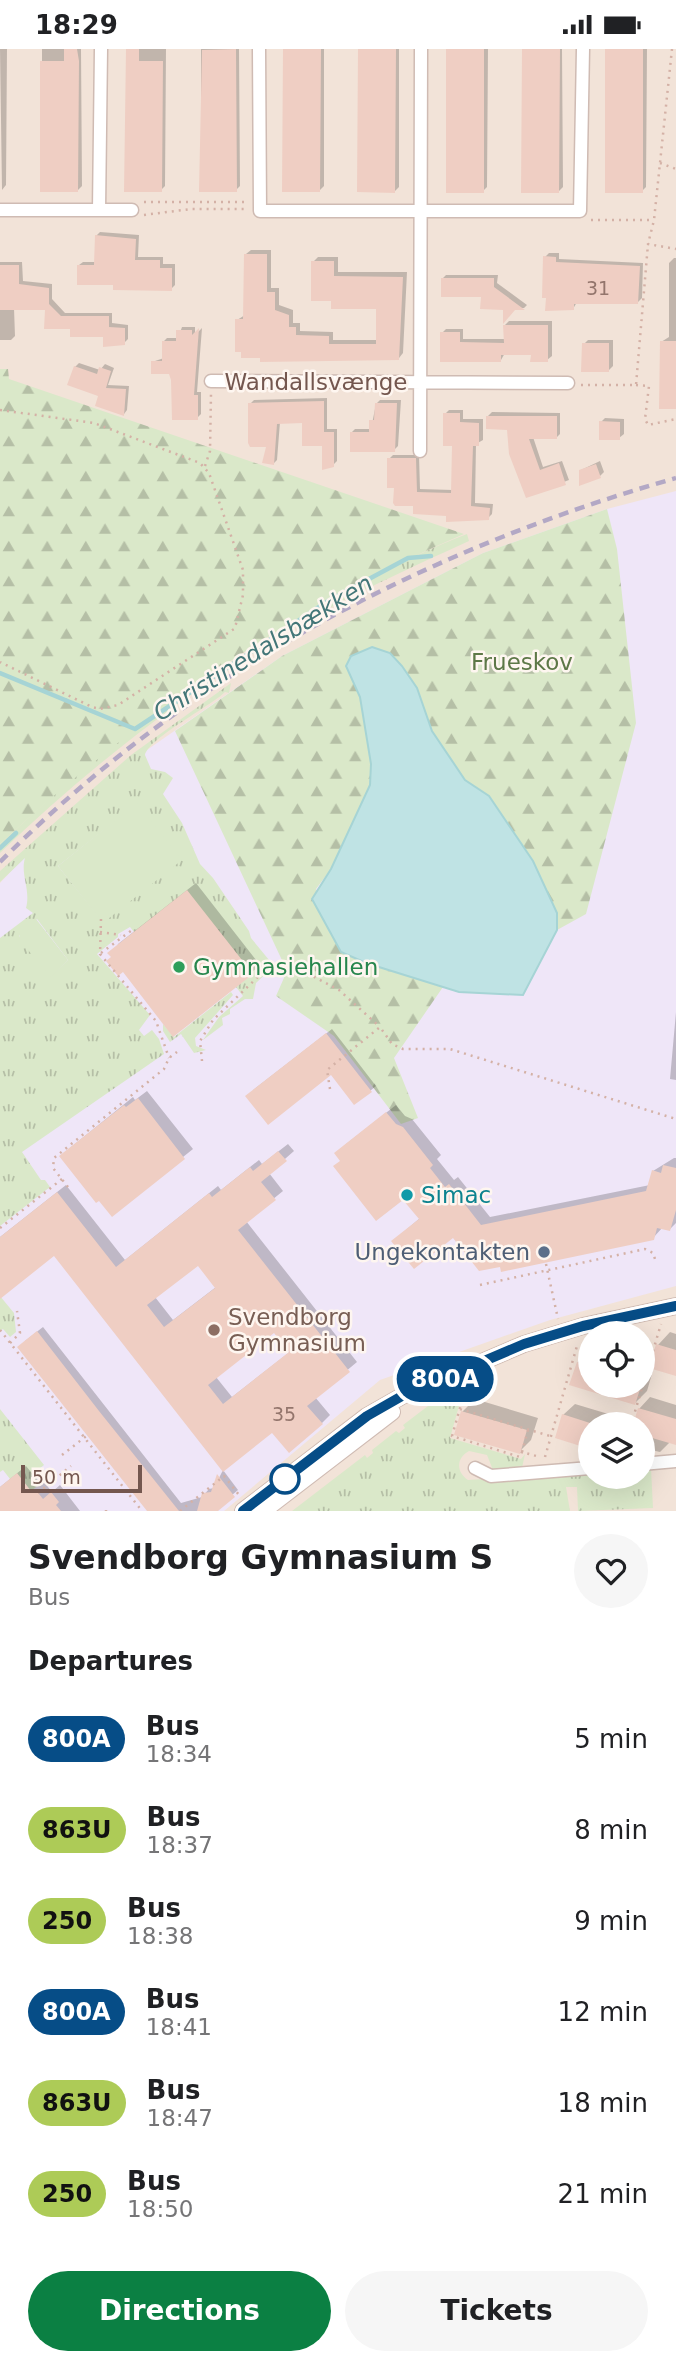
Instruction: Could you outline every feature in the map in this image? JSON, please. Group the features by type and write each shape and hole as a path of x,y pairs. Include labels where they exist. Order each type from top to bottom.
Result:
{"street":[{"path":"99,210 101,49"},
{"path":"259,49 260,206 580,211 583,49"},
{"name":"Wandallsvænge","path":"420,451 421,49"},
{"path":"0,210 99,210 135,206"},
{"name":"Wandallsvænge","path":"211,381 568,383"},
{"path":"606,1321 671,1307"},
{"path":"242,1505 374,1411 524,1344 578,1327"},
{"path":"263,1511 383,1418 442,1381"},
{"path":"655,1463 676,1461"},
{"path":"475,1468 491,1476 545,1465 578,1467"}],"path":[{"path":"636,385 648,244 654,220 673,50"},
{"path":"660,163 676,169"},
{"path":"135,206 260,206 191,209 140,215 135,206"},
{"path":"580,211 591,220 654,220"},
{"path":"648,244 676,249"},
{"path":"0,662 92,707 107,708 118,705 234,629 241,607 243,570 205,466 210,451 211,381"},
{"path":"568,383 573,386 649,386 645,419 648,425 676,419"},
{"path":"0,410 94,423 182,454 205,466"},
{"path":"101,919 100,954 157,1020 169,1058"},
{"path":"100,954 132,930"},
{"path":"100,932 125,934"},
{"path":"202,1061 200,1041 213,1020 257,977 274,966 305,972 339,990 380,1027 392,1044 403,1049 450,1049 676,1119"},
{"path":"330,1089 327,1070 380,1027"},
{"path":"68,1187 52,1164 55,1156 164,1069 169,1058 177,1052"},
{"path":"0,1228 62,1179"},
{"path":"480,1285 646,1249 653,1252 656,1262"},
{"path":"546,1264 561,1332"},
{"path":"635,1412 671,1307"},
{"path":"10,1343 19,1333 17,1311"},
{"path":"0,1330 142,1511"},
{"path":"522,1452 545,1465 578,1343"},
{"path":"465,1390 452,1436 520,1457 528,1430"},
{"path":"460,1409 551,1437"},
{"path":"62,1455 89,1434"},
{"path":"38,1493 71,1466"},
{"path":"180,1511 224,1476 242,1505"}],"shaded area":[{"path":"0,49 676,49 676,1511 0,1511"},
{"path":"676,491 676,1286 550,1320 380,1380 224,1511 0,1511 0,883 29,852 147,750 282,656 483,553 607,509"}],"green space":[{"path":"0,369 8,369 9,379 464,534 339,595 219,669 106,752 0,844"},
{"name":"Frueskov","path":"607,509 617,549 636,723 586,914 557,930 557,913 489,796 465,780 432,731 417,688 390,653 346,666 360,697 371,764 370,785 331,869 316,889 341,952 366,963 443,987 394,1058 418,1118 401,1124 334,1036 276,996 287,971 175,731 282,656 483,553"},
{"path":"467,534 469,541 326,610 224,672 108,757 0,853 0,844 59,790 120,739 176,698 344,593 417,555"},
{"path":"231,683 229,693 225,692 168,731 145,755 151,769 165,772 173,778 163,794 182,823 200,864 213,878 251,938 274,966 256,983 253,999 245,999 230,1009 230,1014 222,1018 223,1025 203,1040 219,1017 243,996 236,987 252,974 134,932 130,927 118,934 118,937 97,954 150,1015 139,1030 144,1036 152,1030 159,1039 164,1054 22,1152 41,1180 45,1180 50,1187 0,1226 0,938 33,913 26,908 25,858 0,882 0,871 131,755","holes":["137,804 103,922 58,866","37,919 68,960 51,977 19,936"]},
{"path":"137,803 182,860 103,923 58,866"},
{"path":"36,919 68,960 51,978 19,939 20,933"},
{"path":"231,992 233,995 195,1038 196,1046 206,1050 194,1053 181,1034 170,1042 163,1031 163,1024 174,1037"},
{"path":"0,1296 14,1313 16,1332 10,1337 3,1329 0,1331"},
{"path":"464,1388 450,1438 521,1459 525,1454 522,1468 493,1470 487,1455 469,1451 462,1457 459,1465 461,1473 468,1480 578,1474 578,1489 652,1489 653,1508 578,1511 577,1487 566,1487 570,1511 292,1511 365,1455 367,1458 373,1453 372,1450 396,1431 399,1433 405,1428 403,1425 428,1406"},
{"path":"0,1409 44,1465 33,1474 40,1484 31,1491 17,1474 10,1479 3,1470 0,1472"}],"water":[{"path":"372,647 390,653 402,666 417,688 432,731 465,780 489,796 533,861 557,913 557,930 523,995 459,992 366,963 341,952 312,899 331,869 370,785 371,764 360,697 346,666 351,656"}],"building":[{"path":"64,49 77,49 79,61 78,192 40,192 40,61 64,61"},
{"path":"126,49 139,49 139,61 163,61 162,192 124,192"},
{"path":"236,49 237,192 199,192 202,50"},
{"path":"283,49 321,49 320,192 282,192"},
{"path":"358,49 396,49 395,193 357,192"},
{"path":"446,49 484,49 484,193 446,193"},
{"path":"522,49 560,49 559,193 521,193"},
{"path":"605,49 643,49 643,193 605,193"},
{"path":"95,235 136,239 135,260 160,260 160,268 172,268 172,291 113,290 113,285 77,285 77,265 94,265"},
{"path":"244,254 267,254 267,292 275,292 275,310 289,315 289,327 296,327 296,335 329,336 329,344 376,344 376,309 331,309 331,301 311,301 311,261 334,261 334,276 403,277 399,360 260,362 260,358 241,358 241,352 235,352 235,319 243,319"},
{"path":"543,256 556,257 556,262 640,266 638,304 574,304 574,310 545,311 546,298 542,298"},
{"path":"0,265 19,265 19,284 49,288 49,304 61,316 109,316 109,327 125,328 125,345 103,347 103,337 70,337 70,329 44,329 45,310 0,310"},
{"path":"441,278 494,278 494,287 525,310 515,310 503,324 503,310 480,309 481,297 441,297"},
{"path":"503,325 548,325 548,362 530,362 531,355 501,355 501,362 440,362 440,332 460,332 460,342 504,343"},
{"path":"199,328 194,395 198,395 198,420 172,420 169,374 151,374 151,361 162,361 162,341 176,341 176,330 192,330 192,335"},
{"path":"660,341 676,341 676,409 659,409"},
{"path":"582,343 609,343 609,372 581,372"},
{"path":"74,366 97,374 99,367 111,371 106,388 126,389 124,416 95,406 98,396 67,385"},
{"path":"324,401 324,432 334,432 334,467 322,470 322,446 302,446 302,423 277,424 274,465 262,463 266,447 250,447 248,443 248,403"},
{"path":"375,403 397,403 395,452 350,452 350,432 369,432 369,420 374,420"},
{"path":"443,413 460,413 460,422 479,423 479,446 473,446 471,506 490,508 489,520 446,522 446,516 413,514 413,506 395,506 393,503 394,488 387,488 387,458 416,458 417,492 451,493 452,446 443,446"},
{"path":"486,416 557,416 557,439 529,439 540,470 559,463 566,485 526,498 509,454 507,430 486,429"},
{"path":"599,421 620,422 620,440 599,440"},
{"path":"596,464 601,478 579,486 579,470"},
{"name":"Gymnasiehallen","path":"187,890 253,974 173,1037 123,972 118,976 106,961 111,957 107,953"},
{"path":"326,1033 372,1092 354,1105 331,1075 268,1125 245,1096"},
{"path":"138,1098 185,1159 112,1217 99,1201 96,1203 59,1156 124,1105 126,1107"},
{"name":"Simac","path":"386,1112 396,1124 403,1127 433,1165 430,1168 445,1187 449,1184 481,1225 646,1191 652,1170 661,1173 663,1165 676,1168 676,1210 670,1231 657,1228 654,1240 501,1272 500,1267 479,1271 453,1238 414,1269 391,1241 419,1219 403,1200 376,1221 333,1166 340,1161 334,1153"},
{"name":"Svendborg Gymnasium","path":"278,1151 287,1161 261,1182 276,1200 238,1230 350,1372 307,1406 323,1424 289,1453 272,1433 223,1472 54,1256 0,1299 0,1237 57,1192 116,1267 209,1193 212,1197 250,1167 253,1171","holes":["198,1266 215,1288 164,1327 147,1305","274,1333 289,1352 223,1404 208,1385"]},
{"path":"37,1331 179,1511 147,1511 17,1347"},
{"path":"656,1344 676,1350 676,1376 655,1370"},
{"path":"577,1362 578,1362 578,1388 569,1385"},
{"path":"612,1398 637,1398 635,1405"},
{"path":"461,1411 527,1430 520,1454 454,1435"},
{"path":"655,1413 676,1419 676,1445 655,1439"},
{"path":"562,1414 578,1419 578,1445 555,1438"},
{"path":"17,1473 31,1491 35,1489 43,1499 51,1492 59,1502 56,1505 61,1511 0,1511 0,1487"},
{"path":"217,1474 235,1497 218,1511 197,1511 202,1493 211,1492"}],"waterway":[{"name":"Christinedalsbækken","path":"0,673 135,729 328,601 408,558 431,556"},
{"path":"0,848 16,833"}],"railway":[{"path":"0,862 72,794 149,733 229,677 313,627 400,582 490,542 582,507 676,478"}],"bus line":[{"name":"800A","path":"243,1511 367,1416 402,1396 524,1344 583,1326 676,1306"}],"place":[{"name":"Gymnasiehallen","path":"179,967"},
{"name":"Simac","path":"407,1195"},
{"name":"Ungekontakten","path":"544,1252"},
{"name":"Svendborg Gymnasium","path":"214,1330"}]}
